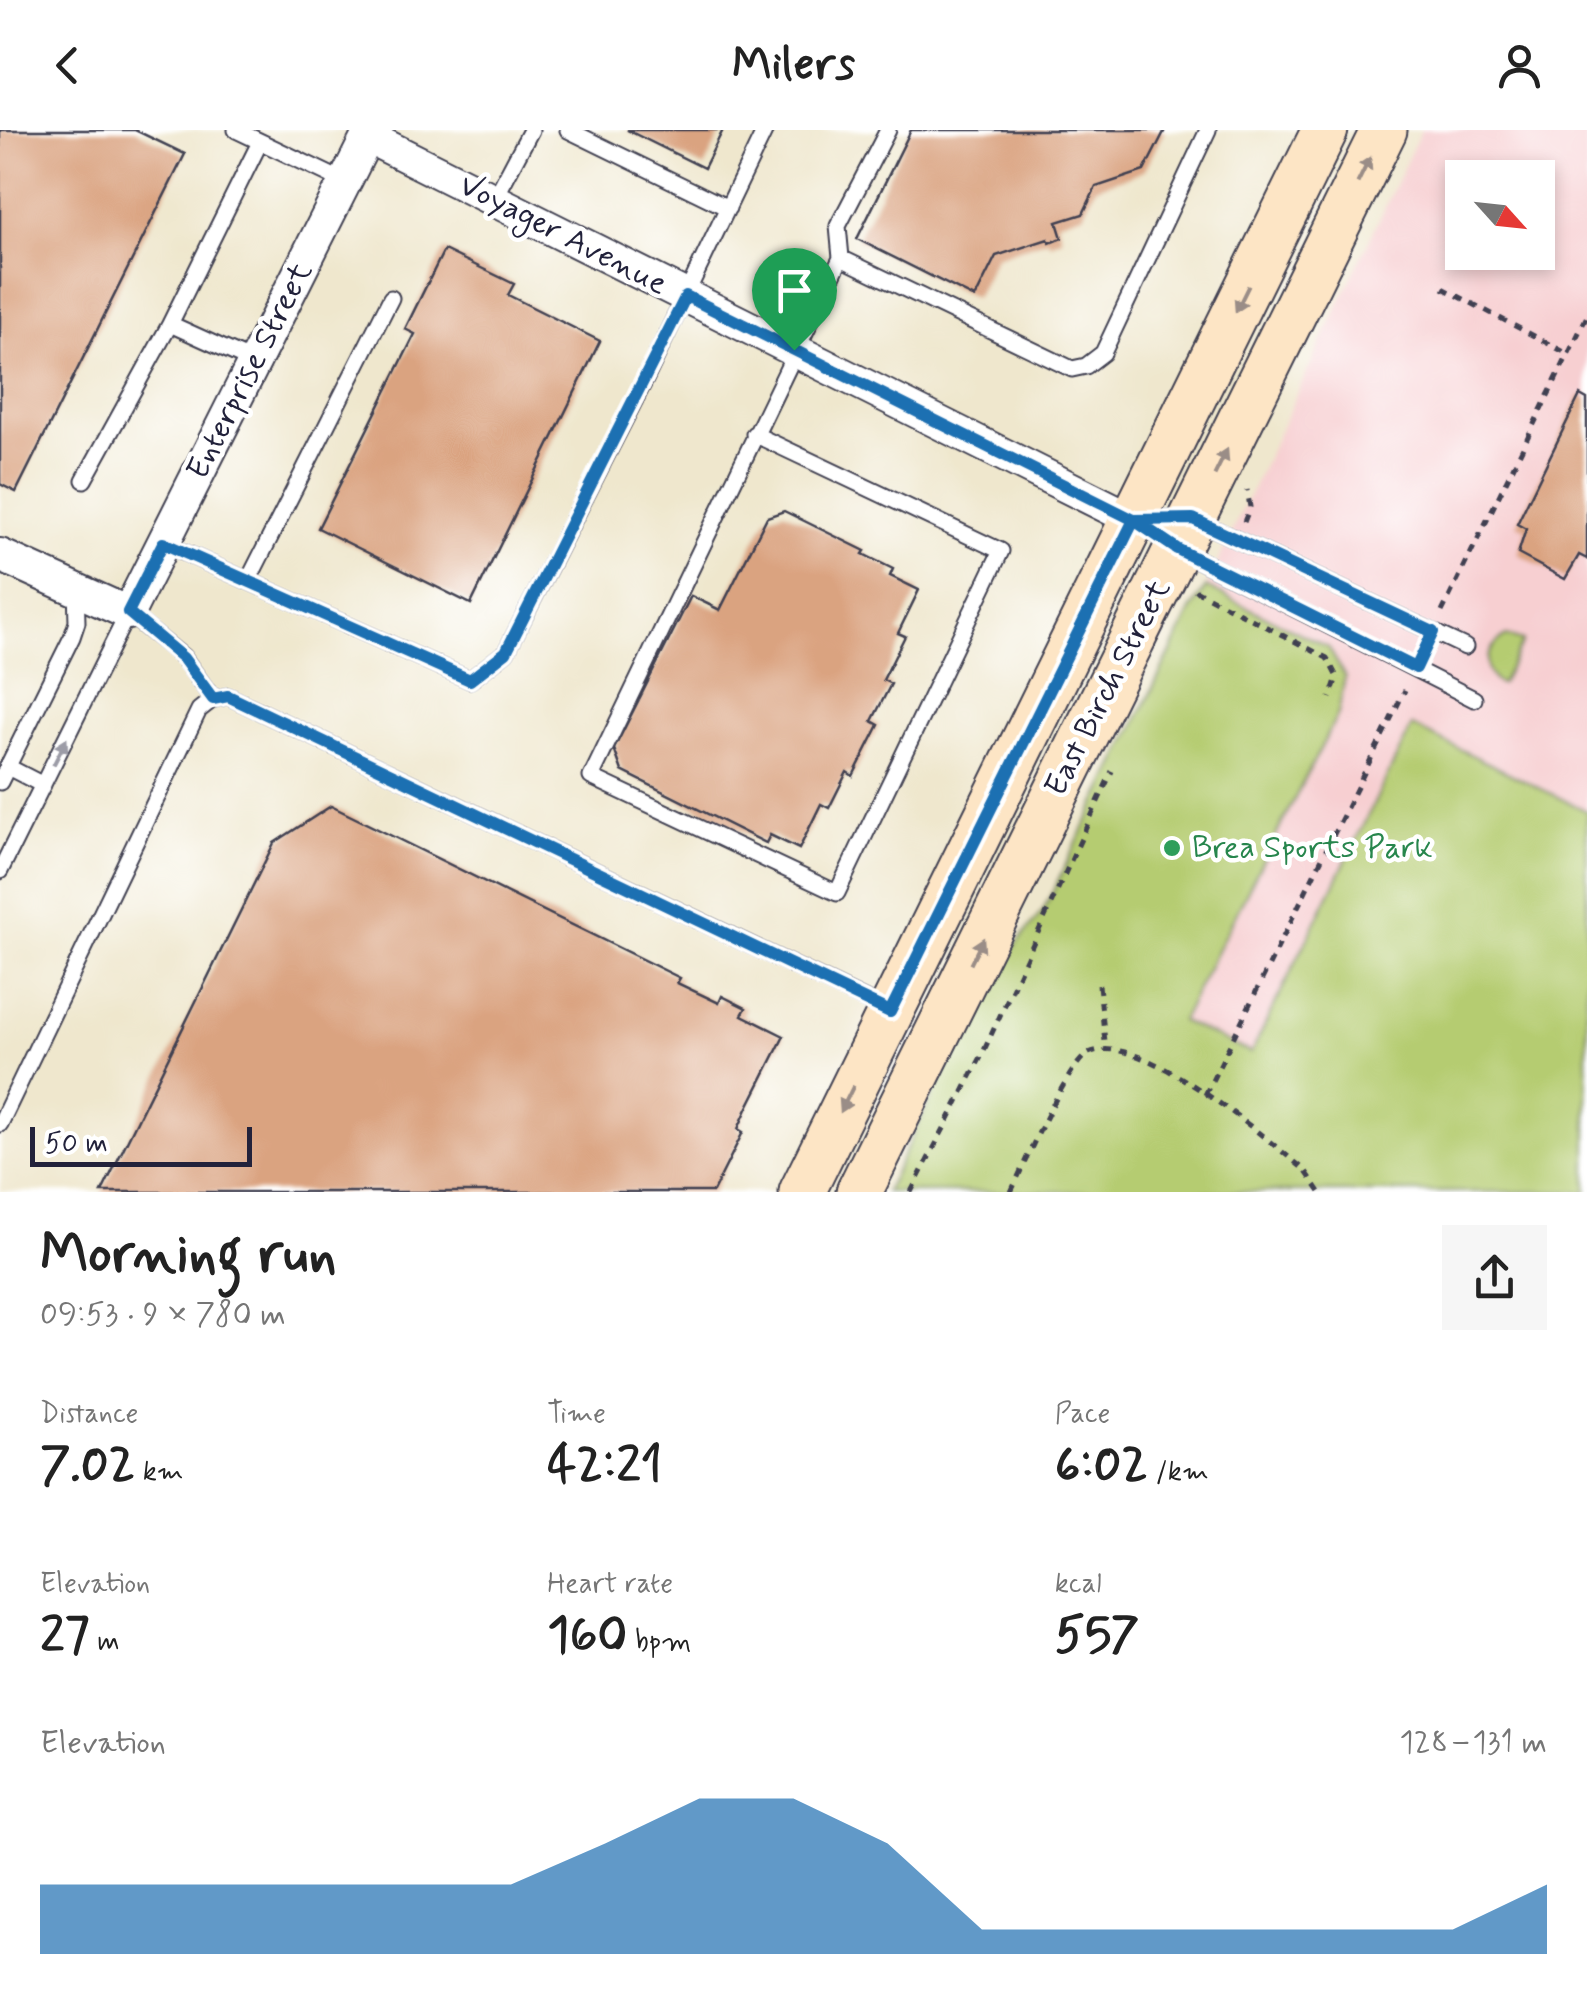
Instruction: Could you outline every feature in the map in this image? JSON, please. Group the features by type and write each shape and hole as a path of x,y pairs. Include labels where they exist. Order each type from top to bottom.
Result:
{"street":[{"name":"East Birch Street","path":"802,1192 1325,130"},
{"name":"East Birch Street","path":"860,1192 1384,130"},
{"name":"Voyager Avenue","path":"370,134 1134,520"},
{"name":"Enterprise Street","path":"128,612 370,134"},
{"path":"0,554 128,612"}],"lane":[{"path":"236,130 345,182"},
{"path":"494,200 531,130"},
{"path":"568,130 728,208"},
{"path":"163,543 470,680 506,652 686,296 764,130"},
{"path":"754,434 1001,551 837,894 591,776 794,350 841,258 838,226 888,130"},
{"path":"841,258 1072,369 1086,366 1103,353 1208,130"},
{"path":"84,480 170,324 260,142"},
{"path":"248,581 391,298"},
{"path":"170,324 254,362"},
{"name":"Voyager Avenue","path":"1134,520 1185,534 1465,648"},
{"name":"Voyager Avenue","path":"1134,520 1185,534 1474,699"},
{"path":"43,785 6,762 72,637 77,622 76,590"},
{"path":"0,871 128,612 183,658 213,699"},
{"path":"0,1124 199,710 213,699 228,696 890,1012"}],"path":[{"path":"1443,288 1568,354"},
{"path":"1433,632 1587,316"},
{"path":"1188,608 1196,591 1327,658 1337,677 1330,698"},
{"path":"1205,1095 1416,668"},
{"path":"911,1192 981,1057 1114,766"},
{"path":"1099,986 1106,1051"},
{"path":"1010,1192 1071,1071 1089,1053 1131,1051 1159,1063 1205,1095 1305,1170 1320,1192"}],"shaded area":[{"path":"1421,130 1587,130 1587,1192 1460,1192 1181,1021 1338,714 1328,647 1206,587"}],"green space":[{"path":"1206,587 1328,647 1345,677 1338,714 1181,1021 1251,1053 1412,726 1587,811 1587,1192 885,1192 992,974 1043,911"},
{"path":"1506,636 1523,641 1498,684 1488,671 1487,658"}],"building":[{"path":"0,130 135,130 185,154 16,492 0,484"},
{"path":"627,130 723,130 704,168"},
{"path":"911,130 1165,130 1144,171 1096,187 1083,214 1057,222 1062,238 996,256 975,298 857,239"},
{"path":"444,250 514,284 508,295 600,341 471,604 318,528 415,334 405,329"},
{"path":"1580,395 1587,399 1587,559 1579,555 1565,579 1518,554 1526,529 1517,524"},
{"path":"784,511 865,551 863,554 893,569 890,576 919,590 898,633 905,636 883,680 891,684 872,721 879,725 853,776 847,772 829,808 821,804 799,849 770,835 766,843 622,771 614,749 691,596 720,610 767,517"},
{"path":"331,806 680,978 677,983 719,1003 722,996 746,1008 742,1015 784,1036 747,1109 738,1129 743,1132 713,1192 102,1192 274,843"}],"place":[{"name":"Brea Sports Park","path":"1172,848"}],"route":[{"path":"794,350 686,296 506,652 470,680 163,543 128,612 183,658 213,699 228,696 890,1012 1134,520 1193,519 1433,632 1416,668 1177,549 1134,520 794,350"}]}
